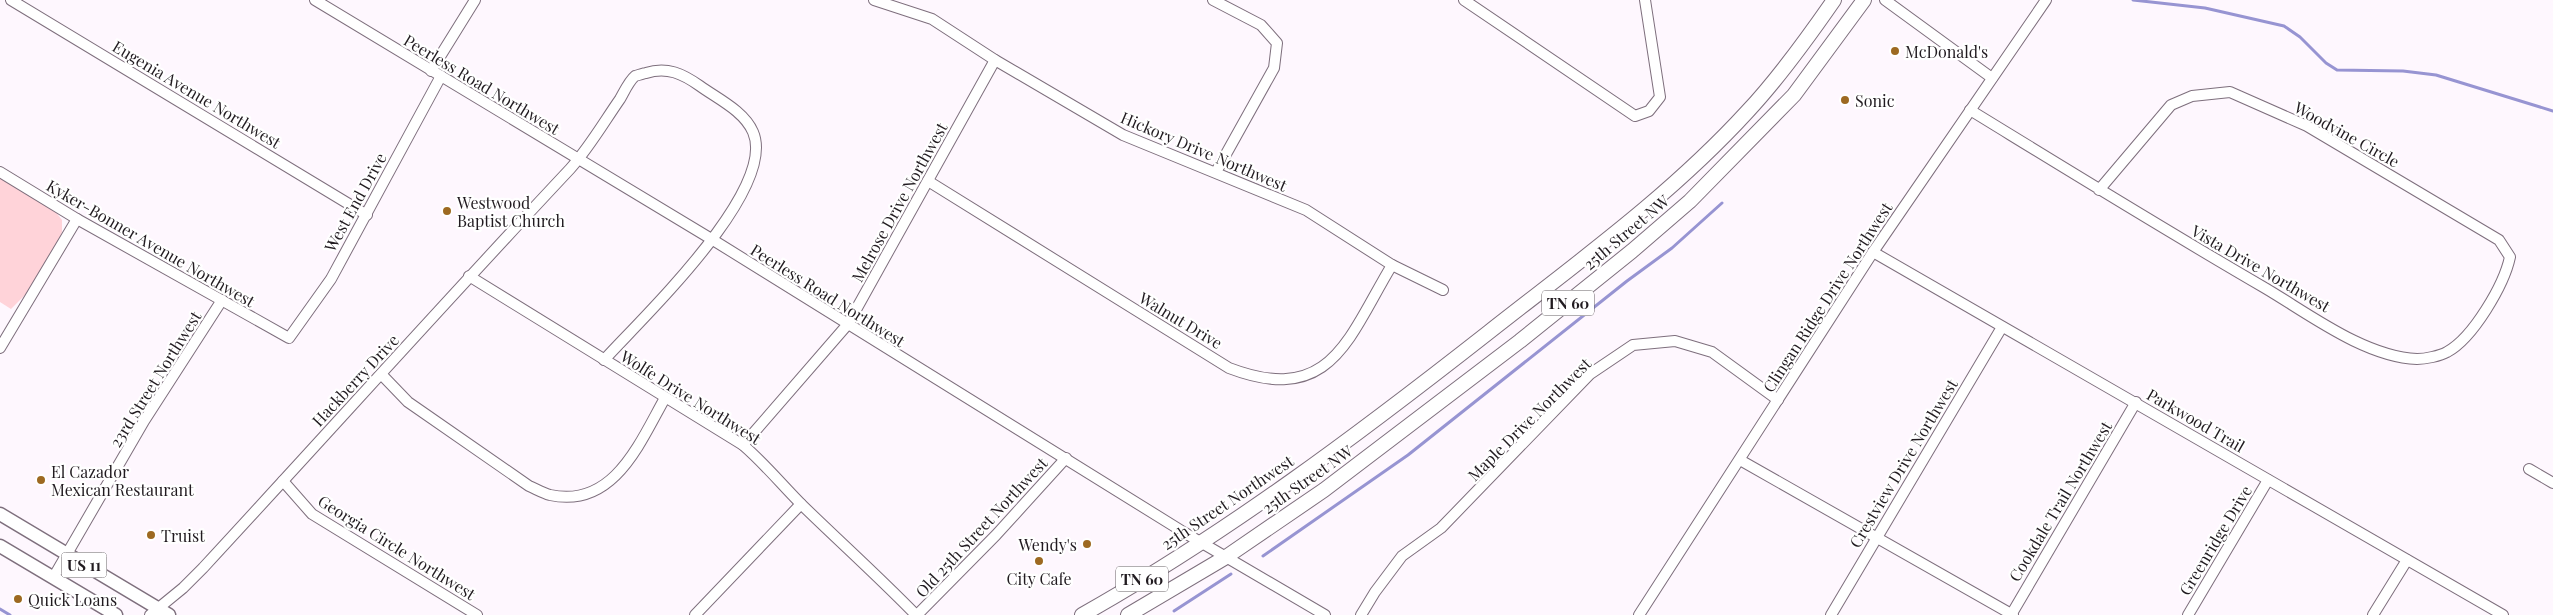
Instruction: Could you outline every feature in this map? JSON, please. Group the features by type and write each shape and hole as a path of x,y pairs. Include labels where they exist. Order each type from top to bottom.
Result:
{"highway":[{"name":"25th Street NW","path":"1338,446 1423,384 1623,228 1689,170 1747,112 1801,47 1834,0"},
{"name":"25th Street NW","path":"1226,557 1399,434 1520,341 1690,202 1794,95 1864,0"},
{"name":"25th Street Northwest","path":"1082,615 1228,526 1338,446"},
{"name":"TN 60","path":"1128,615 1226,557"}],"main road":[{"name":"US 11","path":"0,514 67,554 153,611 169,615"},
{"name":"US 11","path":"0,546 116,615"}],"street":[{"name":"Eugenia Avenue Northwest","path":"11,0 367,215"},
{"name":"Peerless Road Northwest","path":"315,0 713,240 1201,542 1325,615"},
{"path":"431,71 474,0"},
{"name":"Hickory Drive Northwest","path":"874,0 932,19 995,60 1123,135 1306,210 1392,265 1442,290"},
{"path":"1214,0 1261,25 1277,43 1274,68 1216,172"},
{"path":"1464,0 1635,116 1649,111 1660,97 1646,0"},
{"path":"1885,0 1992,78"},
{"name":"Clingan Ridge Drive Northwest","path":"1639,615 1873,252 2046,0"},
{"name":"Melrose Drive Northwest","path":"743,445 848,324 995,60"},
{"name":"Hackberry Drive","path":"153,611 183,588 283,481 344,411 382,374 469,276 578,160 636,76 658,69 674,71 690,79 745,118 754,134 756,156 750,181 713,240 604,360"},
{"name":"West End Drive","path":"289,338 331,279 441,76"},
{"name":"Woodvine Circle","path":"2099,190 2171,105 2192,96 2230,92 2308,126 2499,240 2510,256"},
{"name":"Vista Drive Northwest","path":"1970,110 2099,190 2361,344 2393,356 2419,359 2446,352 2472,331 2507,270 2510,256"},
{"name":"Kyker-Bonner Avenue Northwest","path":"0,172 77,219 289,338"},
{"name":"Walnut Drive","path":"928,181 1230,368 1254,377 1279,380 1299,378 1324,368 1340,352 1392,265"},
{"path":"0,348 77,219"},
{"name":"Parkwood Trail","path":"1873,252 2503,615"},
{"name":"Wolfe Drive Northwest","path":"469,276 743,445 766,465 801,504 917,615"},
{"name":"23rd Street Northwest","path":"53,578 144,421 222,300"},
{"name":"Crestview Drive Northwest","path":"1831,615 1876,536 2002,327"},
{"name":"Maple Drive Northwest","path":"1361,615 1402,556 1441,528 1590,374 1633,345 1674,341 1712,352 1778,400"},
{"path":"382,374 408,402 529,486 550,495 580,496 604,487 630,460 665,398"},
{"name":"Cookdale Trail Northwest","path":"2012,615 2136,402"},
{"name":"Old 25th Street Northwest","path":"917,615 996,535 1066,458"},
{"path":"1740,460 2012,615"},
{"path":"2529,469 2553,483"},
{"name":"Greenridge Drive","path":"2188,615 2268,480"},
{"name":"Georgia Circle Northwest","path":"283,481 312,514 477,615"},
{"path":"695,615 801,504"},
{"path":"2373,615 2407,560"}],"shaded area":[{"path":"0,178 55,211 62,220 62,232 58,241 26,294 11,309 0,302"}],"waterway":[{"path":"2133,0 2205,8 2284,26 2300,37 2326,63 2337,70 2403,71 2436,75 2553,111"},
{"path":"1263,556 1408,455 1627,281 1672,248 1722,203"},
{"path":"1174,611 1231,574"},
{"path":"0,609 10,615"}],"place":[{"name":"McDonald's","path":"1895,51"},
{"name":"Sonic","path":"1845,100"},
{"name":"Westwood Baptist Church","path":"447,211"},
{"name":"El Cazador Mexican Restaurant","path":"41,480"},
{"name":"Truist","path":"151,535"},
{"name":"Wendy's","path":"1087,544"},
{"name":"City Cafe","path":"1039,561"},
{"name":"Quick Loans","path":"18,599"}]}
